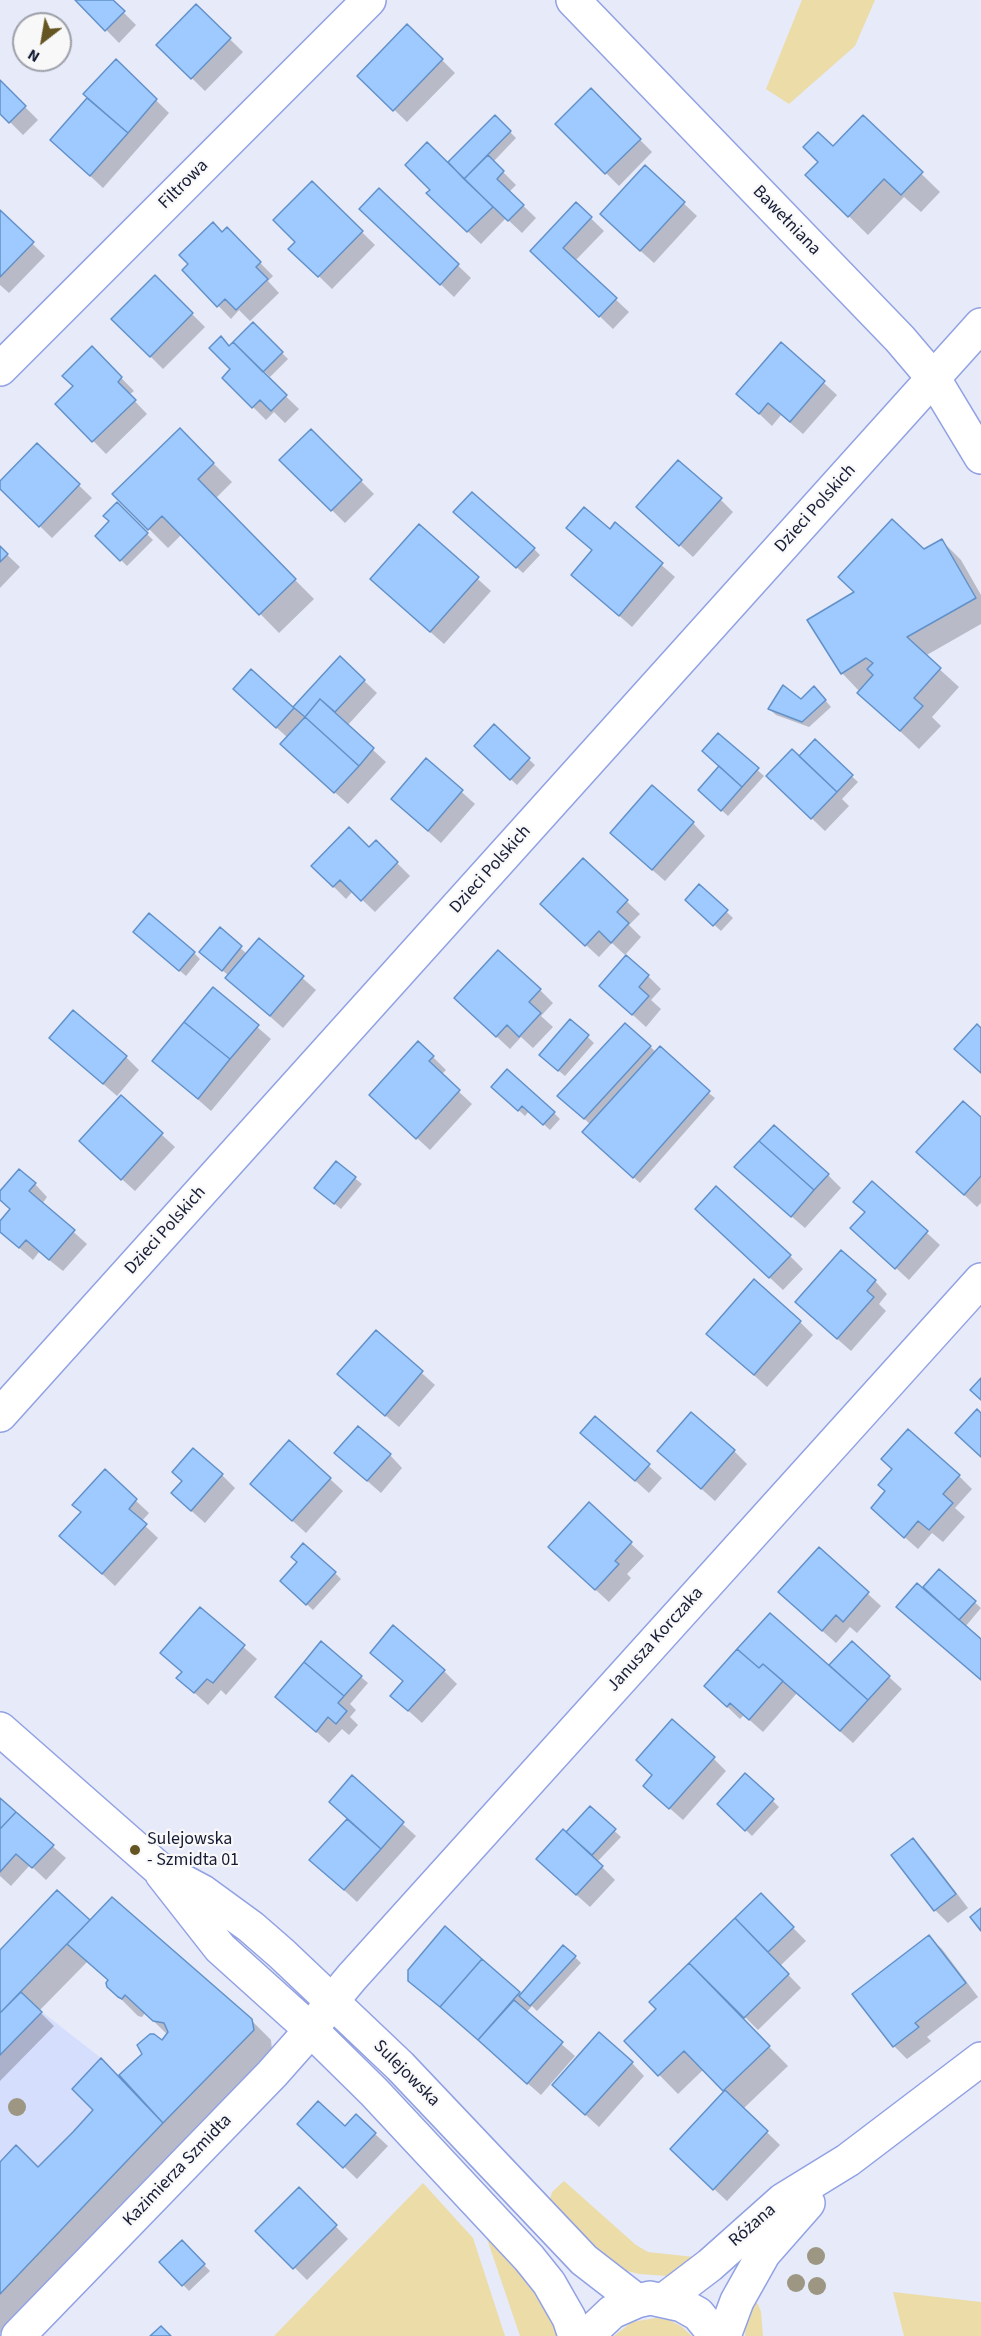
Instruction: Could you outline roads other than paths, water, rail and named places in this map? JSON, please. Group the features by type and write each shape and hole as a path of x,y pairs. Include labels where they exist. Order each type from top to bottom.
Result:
{"street":[{"name":"Filtrowa","path":"0,369 369,0"},
{"name":"Bawełniana","path":"573,0 900,339 934,379 981,457"},
{"name":"Dzieci Polskich","path":"0,1415 981,325"},
{"name":"Janusza Korczaka","path":"332,2001 981,1280"},
{"name":"Sulejowska","path":"0,1729 158,1868 203,1892 251,1927 400,2067 584,2260 650,2300 682,2305 698,2314 716,2336"},
{"name":"Sulejowska","path":"158,1868 220,1948 311,2030 374,2092 529,2258 549,2283 569,2318 576,2336"},
{"name":"Kazimierza Szmidta","path":"18,2336 272,2074 311,2030 332,2001"},
{"name":"Różana","path":"591,2336 593,2330 612,2312 650,2300 710,2265 783,2200 848,2160 981,2060"},
{"name":"Różana","path":"724,2336 737,2301 764,2253 778,2234 848,2160"}],"place":[{"name":"Sulejowska - Szmidta 01","path":"135,1850"}]}
